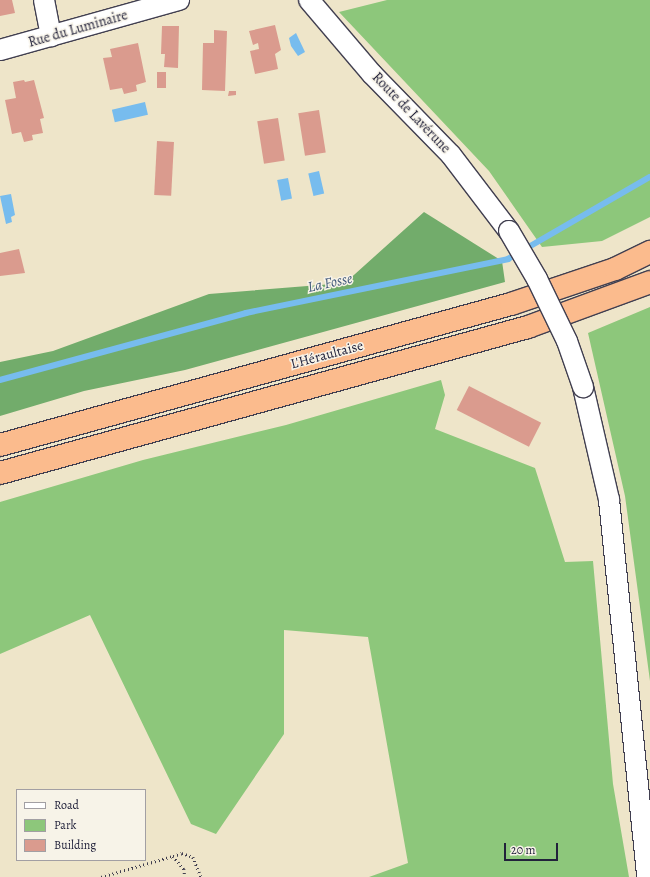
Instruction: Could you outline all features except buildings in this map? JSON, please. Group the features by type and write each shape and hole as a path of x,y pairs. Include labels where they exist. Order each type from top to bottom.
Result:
{"highway":[{"name":"L'Héraultaise","path":"0,445 511,304 615,269 650,252"},
{"name":"L'Héraultaise","path":"0,473 528,327 650,282"}],"street":[{"path":"44,0 51,36"},
{"name":"Rue du Luminaire","path":"0,50 179,0"},
{"name":"Route de Lavérune","path":"309,0 372,74 452,155 509,231 537,279 567,341 583,387 609,500 647,877"}],"path":[{"path":"101,877 182,853 193,857 201,877"},
{"path":"173,856 184,869 185,877"}],"green space":[{"path":"387,0 650,0 650,217 602,241 542,247 489,171 339,12"},
{"path":"424,212 502,261 505,282 185,370 84,391 0,416 0,362 53,351 209,294 345,283"},
{"path":"650,307 650,681 625,496 588,333"},
{"path":"441,380 445,395 435,429 535,468 565,562 593,561 613,784 629,877 369,877 408,863 368,637 284,630 284,734 216,834 191,824 90,615 0,654 0,502 143,460 286,425"}],"water":[{"path":"296,33 305,52 298,56 291,46 289,38"},
{"path":"145,102 148,115 115,122 112,110"},
{"path":"319,171 324,193 313,196 308,173"},
{"path":"288,178 292,199 281,201 277,180"},
{"path":"11,194 15,215 11,217 12,222 6,224 0,196"}],"waterway":[{"name":"La Fosse","path":"0,380 246,313 508,259 650,177"}]}
